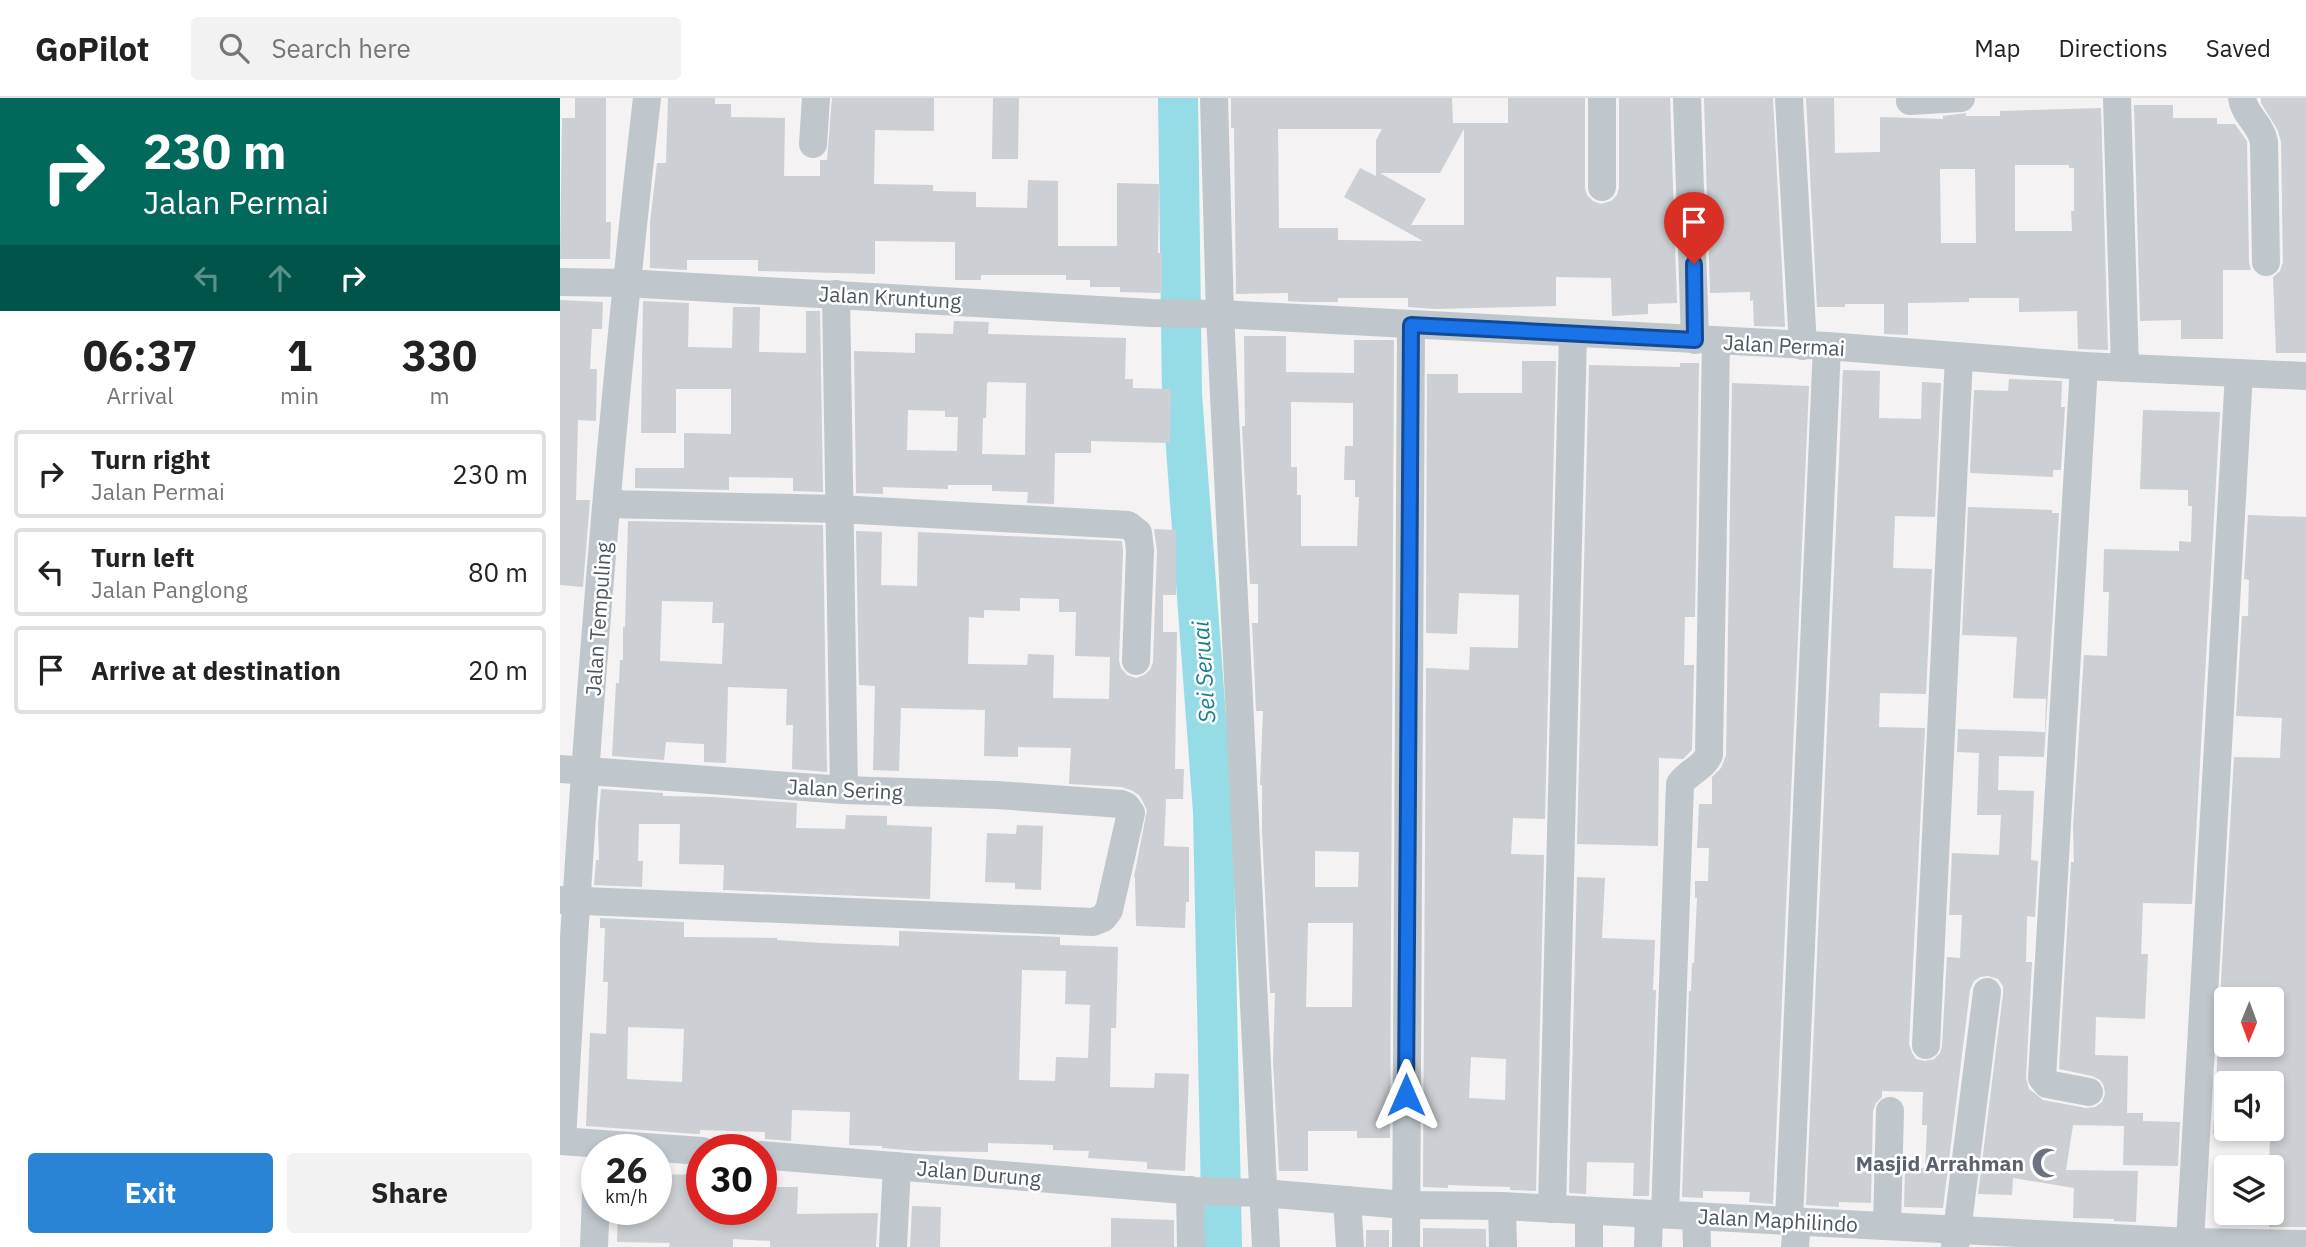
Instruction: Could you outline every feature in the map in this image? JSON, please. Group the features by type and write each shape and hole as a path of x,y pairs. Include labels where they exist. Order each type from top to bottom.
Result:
{"street":[{"name":"Jalan Tempuling","path":"561,1141 573,770 607,504 625,283 647,98"},
{"path":"813,144 816,98"},
{"path":"1214,98 1218,314 1257,1192 1266,1247"},
{"path":"1602,98 1602,187"},
{"path":"1648,1247 1657,1214 1680,784 1705,762 1709,755 1706,341 1687,98"},
{"path":"1789,98 1814,346 1794,1230"},
{"path":"1910,102 1961,98"},
{"path":"2117,98 2124,368"},
{"path":"2242,98 2245,108 2263,135 2266,262"},
{"name":"Jalan Kruntung","path":"560,282 836,294 1152,313 1218,314"},
{"path":"836,294 845,790"},
{"name":"Jalan Permai","path":"1218,314 1814,346 2084,366 2306,376"},
{"path":"1406,1247 1411,325"},
{"path":"1552,1209 1573,333"},
{"path":"1926,1045 1959,357"},
{"path":"2084,366 2042,1078 2047,1084 2090,1091"},
{"path":"2174,1243 2239,373"},
{"path":"607,504 839,509 1132,526 1138,533 1140,550 1136,662"},
{"name":"Jalan Sering","path":"568,900 1093,922 1103,918 1109,910 1130,822 1129,809 1121,804 997,795 845,790 573,770"},
{"path":"1956,1238 1987,992"},
{"path":"1886,1226 1890,1111"},
{"path":"561,1141 581,1149"},
{"name":"Jalan Durung","path":"777,1156 1193,1190 1257,1192"},
{"path":"893,1247 897,1166"},
{"path":"1191,1247 1193,1190"},
{"name":"Jalan Maphilindo","path":"1257,1192 1405,1205 1502,1206 1696,1216 1845,1235 1886,1226 1956,1238 2114,1243 2306,1244"},
{"path":"1347,1200 1350,1247"},
{"path":"1502,1206 1503,1247"},
{"path":"1589,1211 1589,1247"},
{"path":"1696,1216 1697,1247"},
{"path":"594,1247 595,1225"}],"building":[{"path":"575,98 606,98 606,222 611,222 610,259 560,259 562,118 575,118"},
{"path":"668,98 715,98 715,104 731,104 731,117 785,118 784,176 820,176 820,160 827,160 832,98 934,98 934,131 875,130 874,184 933,185 933,191 976,192 976,207 1027,208 1028,180 1058,181 1058,246 1117,246 1117,183 1159,184 1158,253 1162,253 1162,293 1120,292 1120,287 1090,287 1090,280 1066,280 1066,275 981,275 981,280 955,280 955,242 875,241 875,274 758,271 758,260 687,260 687,270 650,268 650,223 657,163 666,163"},
{"path":"993,98 1019,98 1018,159 992,159"},
{"path":"1231,98 1452,98 1453,123 1508,123 1508,98 1585,98 1585,188 1593,201 1601,204 1611,201 1619,188 1619,98 1670,98 1677,303 1648,304 1648,314 1612,316 1611,278 1556,277 1556,306 1435,309 1408,307 1408,298 1338,298 1338,302 1303,302 1288,301 1288,293 1236,294 1234,128 1231,128","holes":["1278,129 1382,129 1376,140 1376,176 1360,168 1344,197 1423,241 1338,240 1338,228 1279,228","1464,129 1464,225 1411,225 1426,199 1380,173 1440,173"]},
{"path":"1704,98 1773,98 1785,327 1754,326 1750,292 1710,293"},
{"path":"1806,98 1834,98 1835,153 1880,152 1880,117 1943,119 1943,116 1966,113 1966,116 2000,116 2000,111 2101,108 2108,350 2078,349 2077,311 2019,312 2019,298 1969,298 1969,302 1908,303 1908,335 1884,334 1884,304 1817,307","holes":["2015,165 2069,165 2069,168 2074,168 2072,231 2015,231","1940,169 1975,169 1976,243 1941,243"]},
{"path":"2261,98 2306,98 2306,353 2276,353 2273,277 2280,271 2283,262 2281,141 2261,103"},
{"path":"2134,105 2173,105 2173,118 2217,118 2217,124 2235,124 2247,141 2251,270 2223,270 2223,339 2181,339 2181,320 2140,321"},
{"path":"560,300 603,302 602,329 592,329 590,369 597,369 596,421 578,420 576,500 590,500 583,587 560,585"},
{"path":"643,301 689,303 688,347 732,348 733,307 760,307 759,352 806,353 806,311 820,311 823,492 793,491 793,478 729,477 729,490 635,488 635,468 684,468 684,433 731,434 731,389 676,389 676,433 641,433"},
{"path":"954,321 989,322 988,334 1126,338 1125,379 1133,379 1133,388 1171,389 1170,443 1091,441 1091,453 1055,453 1054,504 1027,503 1028,492 992,491 992,485 948,485 948,489 883,487 883,494 856,493 854,351 915,353 915,333 953,334","holes":["989,382 1026,383 1025,455 982,454 983,418 986,418","908,410 945,411 945,417 958,417 957,451 907,450"]},
{"path":"1244,336 1286,336 1286,372 1354,373 1354,340 1394,340 1390,1138 1357,1138 1357,1131 1308,1131 1308,1171 1279,1171 1273,1061 1275,993 1270,993 1260,785 1263,711 1256,711 1252,623 1258,623 1258,584 1250,584 1242,426 1245,426","holes":["1291,402 1353,403 1353,446 1345,446 1344,480 1355,480 1355,497 1359,497 1357,546 1301,546 1301,495 1297,495 1297,467 1291,467","1315,851 1359,852 1358,887 1315,887","1308,923 1353,923 1352,1007 1306,1007"]},
{"path":"1522,361 1556,361 1545,819 1513,818 1511,854 1544,855 1536,1191 1510,1190 1510,1187 1423,1187 1426,668 1469,670 1470,647 1518,648 1519,595 1459,593 1457,634 1426,633 1427,374 1458,374 1458,393 1522,393","holes":["1471,1057 1506,1059 1505,1100 1469,1098"]},
{"path":"1680,363 1699,363 1695,617 1685,617 1684,665 1694,665 1692,750 1683,759 1659,758 1658,846 1577,844 1589,365 1680,367"},
{"path":"1843,370 1880,371 1879,418 1921,419 1922,382 1941,383 1935,517 1895,516 1893,568 1932,569 1926,694 1880,693 1879,727 1925,728 1909,1044 1916,1059 1934,1059 1940,1053 1947,957 1960,958 1962,915 1949,915 1952,853 1999,855 2001,815 1977,815 1979,753 1957,752 1958,729 2045,732 2046,699 2013,698 2017,637 1962,635 1968,507 2052,510 2052,513 2059,513 2044,757 1999,756 1998,790 2034,791 2031,860 2038,861 2035,917 2027,916 2026,962 2032,962 2026,1078 2029,1089 2043,1100 2086,1108 2095,1107 2102,1102 2105,1094 2100,1080 2059,1069 2071,862 2074,862 2073,827 2084,655 2107,656 2109,592 2103,592 2104,549 2179,551 2179,541 2191,542 2192,506 2188,506 2188,490 2140,489 2143,410 2220,412 2192,904 2143,903 2141,954 2148,954 2145,1019 2096,1017 2095,1055 2128,1056 2127,1113 2143,1113 2143,1121 2180,1122 2178,1166 2123,1165 2124,1126 2073,1125 2066,1170 2138,1171 2136,1222 2073,1218 2074,1188 2013,1178 2012,1195 1978,1194 2003,994 2003,986 1998,979 1988,976 1974,981 1970,990 1943,1208 1904,1207 1905,1167 1925,1168 1927,1125 1922,1125 1923,1092 1882,1091 1882,1097 1873,1111 1871,1203 1839,1202 1839,1207 1806,1205"},
{"path":"2009,379 2062,381 2061,407 2065,407 2061,470 2053,470 2053,477 1970,473 1974,390 2008,391"},
{"path":"1732,383 1809,386 1773,1204 1749,1202 1750,1192 1703,1191 1703,1198 1682,1197 1689,991 1694,963 1697,898 1695,881 1708,881 1709,848 1697,848 1699,804 1712,804 1712,777 1721,768 1726,755"},
{"path":"2248,515 2306,517 2306,1227 2269,1227 2284,1225 2284,1155 2269,1155 2270,1141 2284,1141 2284,1071 2217,1071 2217,1057 2284,1057 2284,987 2221,987 2234,757 2280,758 2282,718 2236,716 2242,616 2248,616 2249,580 2244,579"},
{"path":"628,521 823,525 827,772 792,769 793,725 786,725 787,689 728,687 726,763 704,762 704,744 666,742 664,760 612,756 616,683 619,683 620,660 623,660","holes":["662,601 713,602 712,623 724,623 722,664 660,661"]},
{"path":"1154,529 1176,530 1176,595 1163,595 1163,632 1177,632 1175,769 1184,769 1183,799 1166,799 1164,846 1189,847 1189,902 1186,902 1185,928 1136,926 1134,877 1147,810 1140,796 1122,787 1069,784 1071,748 1018,747 1018,757 984,756 985,710 901,708 899,771 873,770 875,686 859,685 856,531 882,532 881,585 917,586 918,532 1122,541 1119,661 1127,675 1136,678 1150,670 1153,662 1157,551","holes":["1020,598 1059,599 1059,612 1076,612 1075,656 1110,657 1109,699 1053,698 1054,655 1028,654 1027,665 968,664 969,617 984,618 984,610 1020,611"]},
{"path":"601,789 663,793 663,796 797,803 796,828 845,829 846,815 887,816 887,825 932,827 930,899 723,890 724,865 679,864 680,824 639,824 638,861 643,861 642,887 594,885 596,860 599,860"},
{"path":"1017,825 1043,826 1041,890 1015,889 1015,883 985,882 987,833 1016,834"},
{"path":"1577,877 1605,878 1602,938 1655,940 1653,990 1656,990 1649,1196 1633,1196 1634,1163 1587,1162 1586,1194 1569,1193"},
{"path":"600,918 684,922 684,937 777,938 821,943 899,946 899,931 1060,937 1060,945 1118,947 1116,1028 1111,1028 1110,1087 1154,1088 1155,1073 1189,1074 1185,1171 1147,1169 1147,1162 1088,1158 1089,1151 1053,1150 1053,1145 988,1143 988,1152 917,1151 849,1145 850,1112 792,1110 791,1141 777,1140 777,1134 765,1132 700,1130 700,1134 697,1134 586,1126 590,1033 606,1034 608,982 603,982 605,928 600,928","holes":["1022,970 1066,971 1065,1004 1090,1005 1088,1058 1056,1057 1055,1081 1019,1080","628,1027 684,1029 682,1082 627,1079"]},
{"path":"672,1174 686,1175 686,1225 777,1225 777,1187 798,1187 797,1214 878,1213 876,1247 770,1247 770,1241 733,1239 733,1247 669,1247 670,1243 617,1242 618,1225 672,1225"},
{"path":"912,1206 941,1207 940,1247 910,1247"},
{"path":"1111,1218 1174,1220 1174,1247 1111,1247"},
{"path":"1423,1228 1486,1229 1486,1247 1423,1247"},
{"path":"1366,1230 1389,1230 1389,1247 1366,1247"}],"waterway":[{"name":"Sei Seruai","path":"1178,98 1182,394 1213,812 1222,1247"}],"place":[{"name":"Masjid Arrahman","path":"2047,1163"}],"route":[{"path":"1406,1095 1411,325 1695,340 1694,264"}]}
